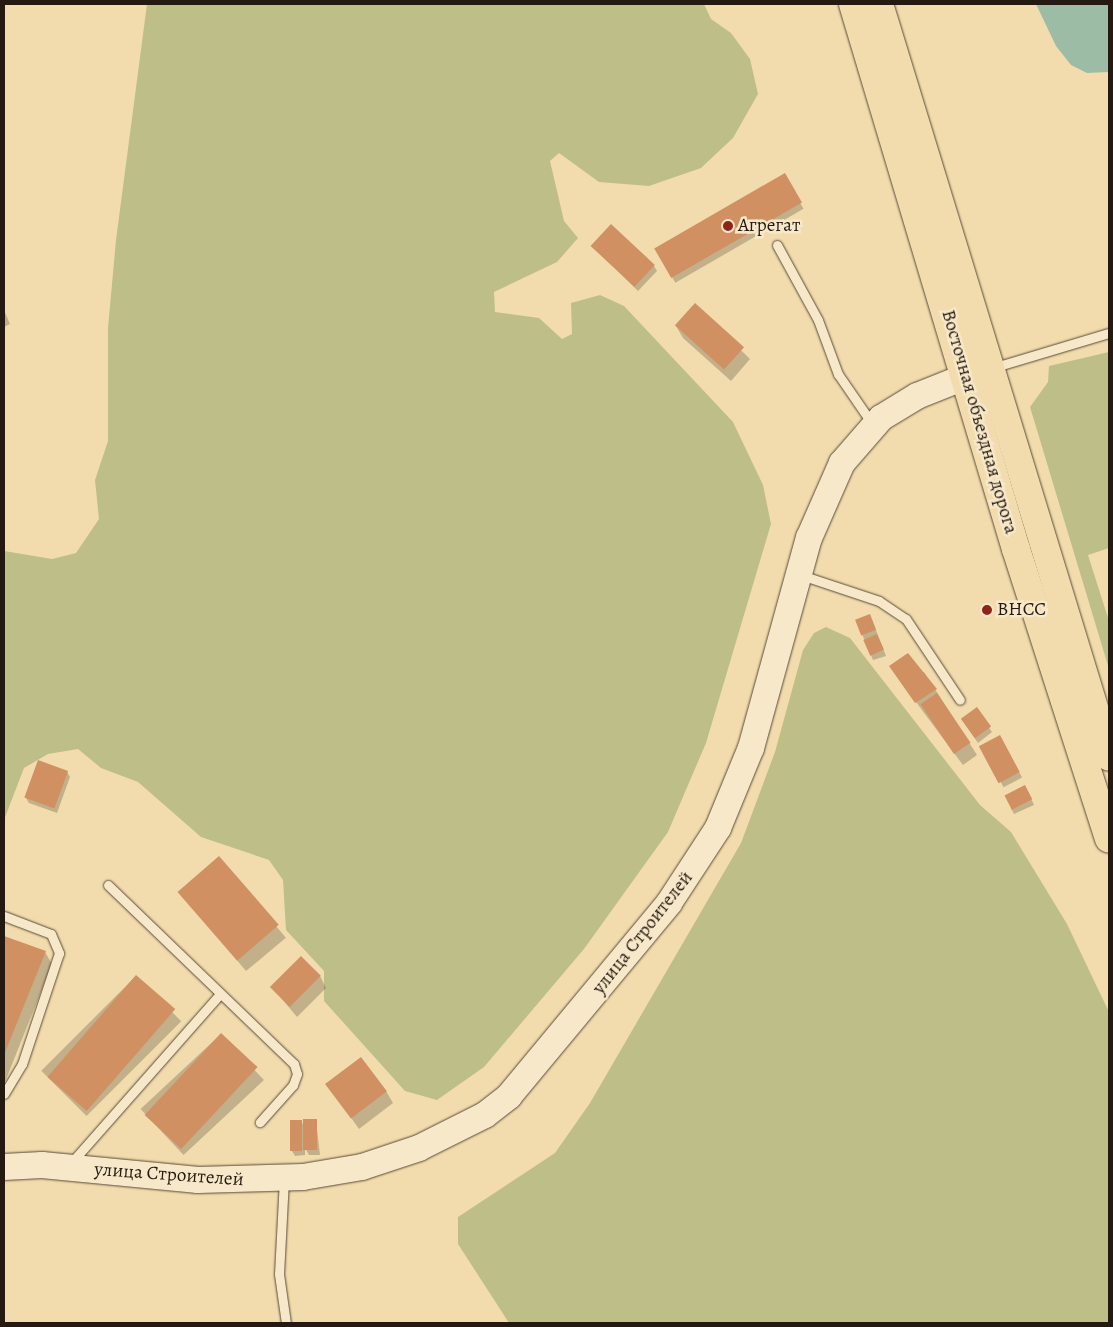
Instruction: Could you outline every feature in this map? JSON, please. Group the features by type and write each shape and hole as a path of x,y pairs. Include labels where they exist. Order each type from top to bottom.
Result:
{"main road":[{"name":"Восточная объездная дорога","path":"853,4 1109,757"},
{"name":"Восточная объездная дорога","path":"879,4 978,372 1016,549 1109,838"},
{"name":"улица Строителей","path":"4,1168 68,1167 198,1180 284,1179 362,1167 456,1131 509,1096 550,1050 669,903 718,828 751,748 799,574 832,480 873,425 900,405 978,372"}],"lane":[{"path":"777,245 818,320 838,374 873,425"},
{"path":"978,372 1109,333"},
{"path":"799,574 879,601 906,620 960,700"},
{"path":"108,885 220,994 287,1054 297,1074 260,1122"},
{"path":"4,916 51,934 59,954 22,1064 4,1094"},
{"path":"68,1167 220,994"},
{"path":"284,1179 279,1274 286,1323"}],"green space":[{"path":"147,4 704,4 711,19 731,33 750,59 758,94 733,138 701,168 649,186 599,182 559,153 550,161 564,221 578,238 557,262 494,292 495,312 539,318 562,339 572,334 571,303 600,295 624,306 733,422 763,485 771,524 706,743 668,832 584,949 484,1067 437,1100 405,1091 324,1001 324,971 286,930 283,880 269,860 201,837 138,782 101,768 78,749 48,754 24,768 4,820 4,551 52,559 76,553 99,519 95,480 108,441 108,328 116,240"},
{"path":"1109,352 1109,548 1088,555 1109,621 1109,669 1030,407 1048,382 1049,366"},
{"path":"826,627 850,638 980,805 1011,832 1067,924 1109,1012 1109,1323 509,1323 458,1244 458,1217 555,1153 590,1103 741,843 775,752 803,650 814,633"}],"shaded area":[{"path":"1036,4 1109,4 1109,72 1087,73 1071,65 1056,46"}],"building":[{"name":"Агрегат","path":"785,173 802,202 671,278 654,248"},
{"path":"611,224 655,265 634,287 591,246"},
{"path":"695,303 744,347 724,369 675,325"},
{"path":"870,614 876,630 861,636 855,620"},
{"path":"877,634 884,650 870,656 863,640"},
{"path":"908,653 937,689 915,703 889,666"},
{"path":"937,693 971,743 954,754 920,704"},
{"path":"977,707 991,726 975,738 961,719"},
{"path":"1000,735 1020,772 999,783 979,746"},
{"path":"38,760 68,771 54,809 24,798"},
{"path":"1025,785 1032,799 1012,810 1005,795"},
{"path":"219,856 279,925 237,961 177,892"},
{"path":"4,936 46,951 4,1055"},
{"path":"301,956 321,976 290,1007 270,987"},
{"path":"136,975 175,1009 87,1111 47,1077"},
{"path":"221,1033 258,1067 181,1149 145,1115"},
{"path":"361,1057 387,1091 351,1118 325,1084"},
{"path":"303,1119 317,1119 317,1150 303,1150"},
{"path":"290,1120 302,1120 302,1151 290,1151"}],"place":[{"name":"Агрегат","path":"728,226"},
{"name":"ВНСС","path":"987,610"}]}
